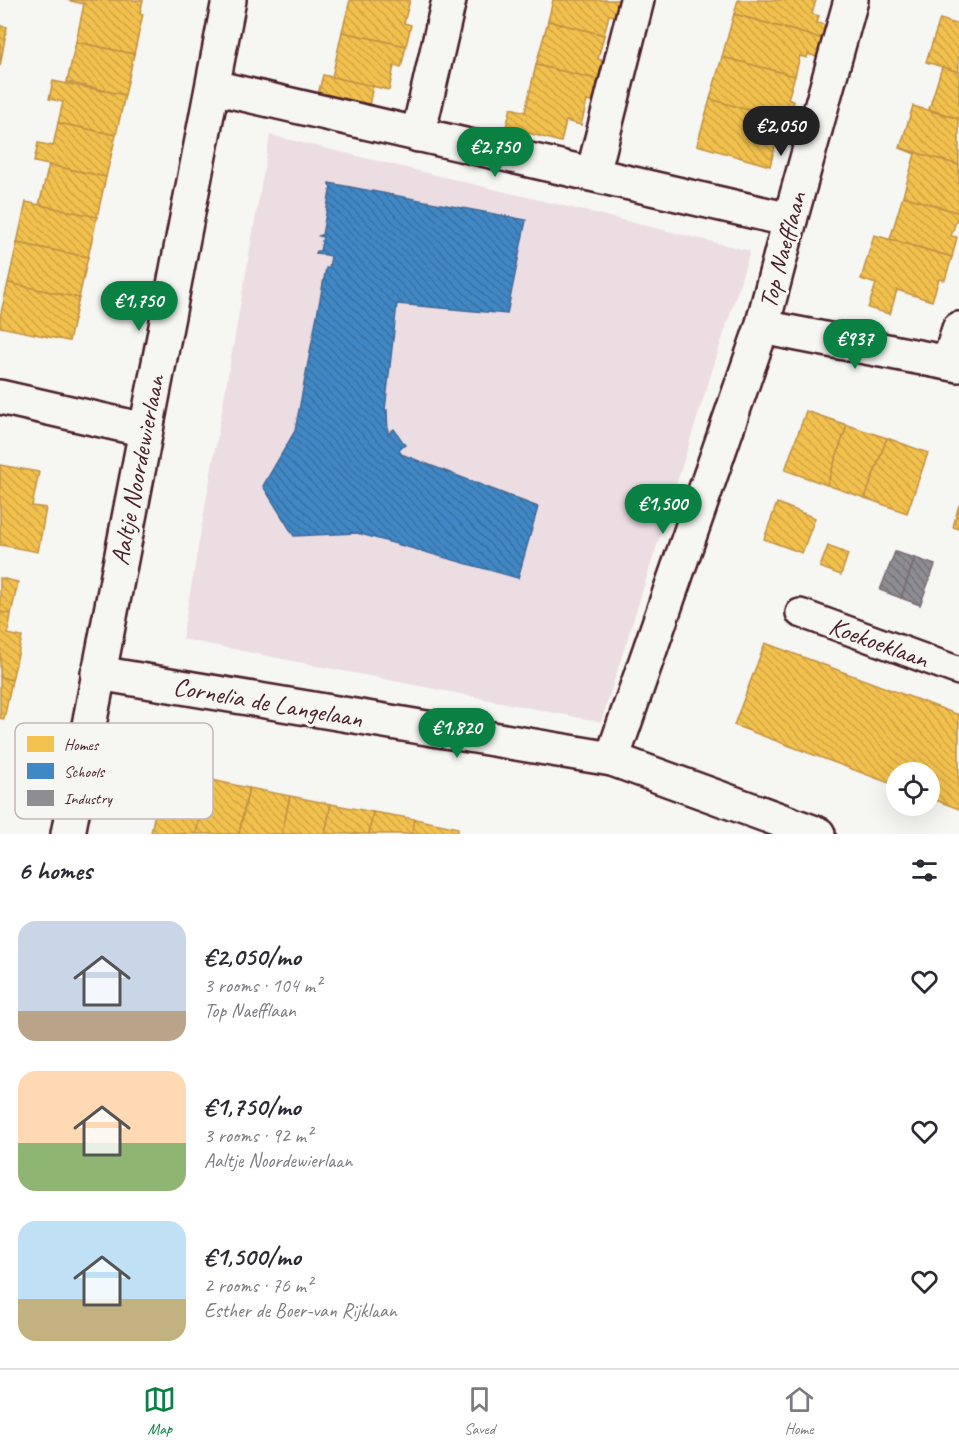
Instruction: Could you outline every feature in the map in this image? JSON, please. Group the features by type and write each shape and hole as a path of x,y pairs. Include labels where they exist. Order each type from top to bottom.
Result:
{"street":[{"name":"Aaltje Noordewierlaan","path":"89,723 229,0"},
{"path":"418,135 449,0"},
{"path":"593,174 637,0"},
{"name":"Top Naefflaan","path":"612,759 762,327 851,0"},
{"path":"213,87 790,220"},
{"path":"762,327 954,363 959,329"},
{"path":"0,397 145,430"},
{"name":"Cornelia de Langelaan","path":"98,673 612,759 818,834"},
{"name":"Aaltje Noordewierlaan","path":"68,834 71,819"}],"lane":[{"name":"Koekoeklaan","path":"800,613 959,671"}],"shaded area":[{"path":"270,135 750,251 601,722 182,639"}],"building: Homes":[{"path":"67,0 143,0 140,13 143,14 134,54 76,42 84,4"},
{"path":"350,0 410,0 404,23 411,25 406,46 342,32"},
{"path":"553,0 620,0 616,16 609,15 604,35 548,21"},
{"path":"738,0 816,0 812,14 819,16 817,23 827,25 823,39 734,14"},
{"path":"734,14 823,39 817,57 808,54 807,58 800,56 795,76 722,57"},
{"path":"940,19 959,25 959,72 926,62"},
{"path":"548,21 604,35 598,59 604,61 600,80 536,65"},
{"path":"0,26 7,27 0,66"},
{"path":"342,32 406,46 401,68 394,66 389,90 332,77"},
{"path":"76,42 134,54 125,95 67,82"},
{"path":"722,57 795,76 788,99 794,102 789,122 710,99"},
{"path":"536,65 600,80 594,103 587,101 581,125 566,121 561,142 506,127 511,108 525,112"},
{"path":"942,67 959,72 959,119 929,109"},
{"path":"323,75 373,86 368,110 317,98"},
{"path":"53,81 125,95 116,135 58,123 63,102 49,99"},
{"path":"710,99 789,122 783,144 776,143 770,166 697,145"},
{"path":"913,106 959,119 959,165 900,148"},
{"path":"58,123 116,135 106,177 34,162 38,143 53,146"},
{"path":"900,148 959,165 959,213 903,196 915,154"},
{"path":"49,165 106,177 97,217 39,205"},
{"path":"903,196 959,213 951,236 957,237 952,257 890,239"},
{"path":"26,202 97,217 88,257 17,243"},
{"path":"874,235 952,257 945,280 939,279 932,301 897,290 890,314 868,308 876,284 861,279"},
{"path":"17,243 88,257 79,298 8,283"},
{"path":"8,283 79,298 69,341 0,327"},
{"path":"806,411 847,425 827,485 785,470"},
{"path":"847,425 887,438 865,498 827,485"},
{"path":"887,438 928,453 907,513 865,498"},
{"path":"0,465 39,472 32,506 46,508 38,552 0,545"},
{"path":"777,503 815,518 802,553 764,539"},
{"path":"959,505 959,529 953,527"},
{"path":"828,546 848,554 841,575 820,567"},
{"path":"0,578 18,582 11,614 0,612"},
{"path":"0,612 11,614 8,634 22,637 12,680 0,677"},
{"path":"765,643 959,715 959,809 940,802 940,762 886,762 886,782 734,725"},
{"path":"0,677 12,680 4,719 0,718"},
{"path":"213,780 249,788 239,834 196,834 199,819 213,819"},
{"path":"249,788 290,796 282,834 239,834"},
{"path":"290,796 331,804 325,834 282,834"},
{"path":"331,804 373,812 369,834 325,834"},
{"path":"373,812 415,819 412,834 369,834"},
{"path":"154,819 199,819 196,834 151,833"},
{"path":"415,819 458,828 457,834 412,834"}],"building: Schools":[{"path":"329,183 526,220 507,314 397,304 385,410 387,410 388,434 394,429 405,445 399,449 401,454 538,507 518,578 357,533 294,536 263,486 295,431 326,268 329,268 331,256 316,253 320,251 323,237 319,236 322,235 331,186"}],"building: Industry":[{"path":"895,552 915,558 901,598 880,590"},
{"path":"915,558 935,565 920,605 901,598"}]}
